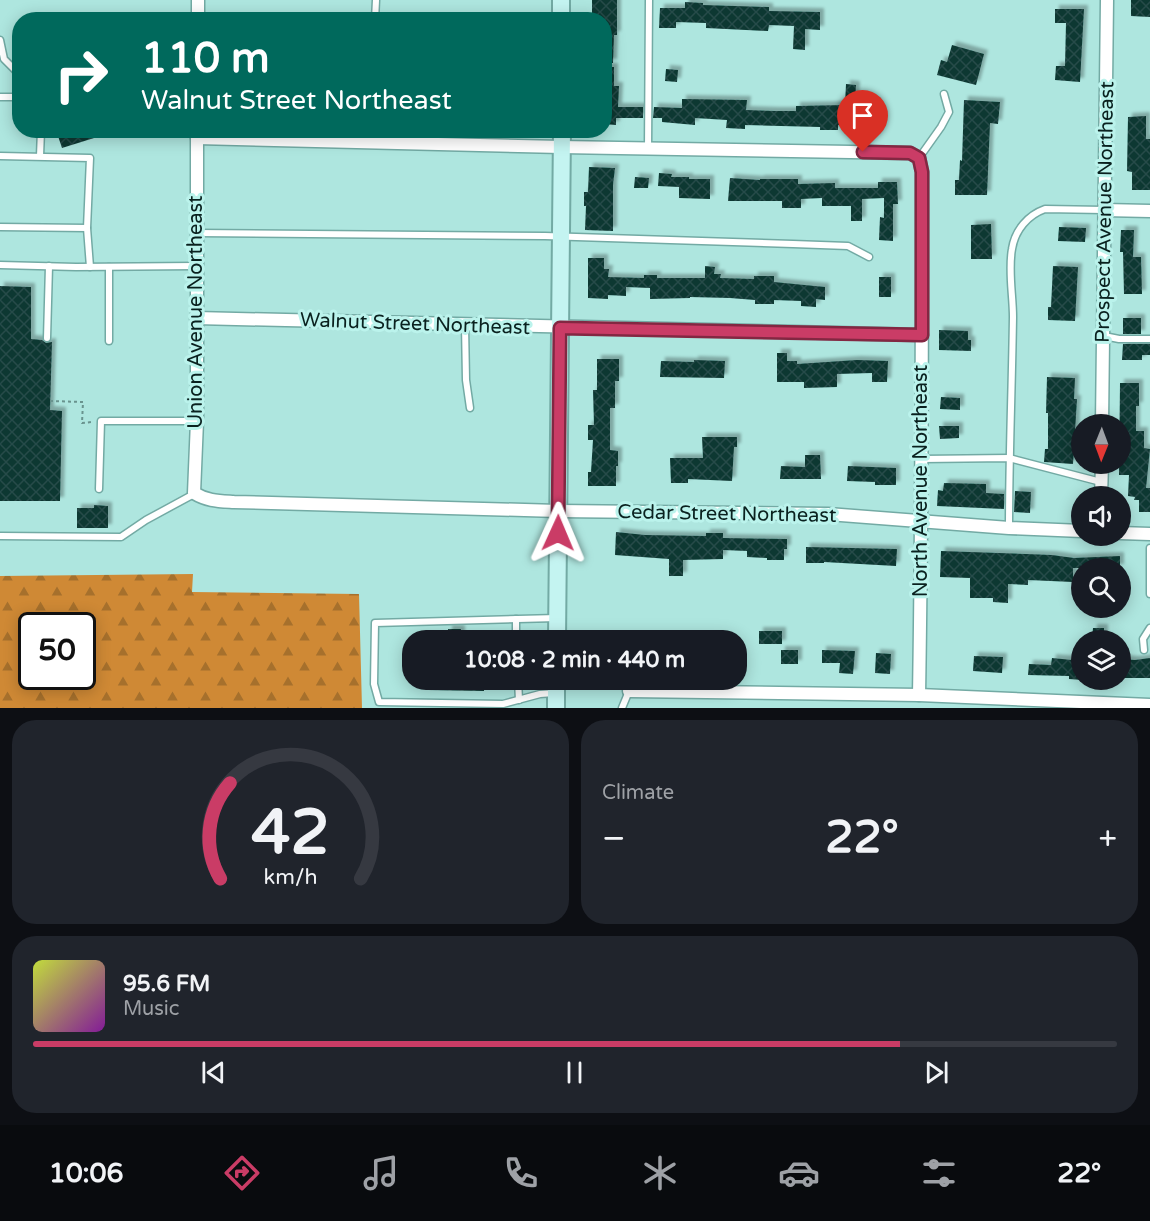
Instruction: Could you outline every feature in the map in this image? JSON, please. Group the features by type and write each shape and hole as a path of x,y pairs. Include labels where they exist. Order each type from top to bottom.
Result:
{"main road":[{"path":"557,630 561,139"}],"street":[{"name":"Prospect Avenue Northeast","path":"1102,414 1107,0"},
{"name":"Union Avenue Northeast","path":"194,493 197,138"},
{"path":"488,138 561,139 648,149 910,153 919,158"},
{"name":"North Avenue Northeast","path":"919,158 922,172 922,522 919,695"},
{"path":"1104,210 1150,212"},
{"name":"Walnut Street Northeast","path":"196,318 922,335"},
{"path":"1101,474 1101,486"},
{"name":"Cedar Street Northeast","path":"194,493 206,500 234,502 558,511 828,514 1071,531"},
{"path":"1131,533 1150,534"},
{"path":"629,691 919,695 957,699 1150,705"}],"lane":[{"path":"648,149 649,0"},
{"path":"0,40 4,59 12,67"},
{"path":"919,158 949,112 944,94"},
{"path":"40,156 41,138"},
{"path":"0,156 90,159 87,228 90,267"},
{"path":"1009,528 1012,249 1016,236 1030,216 1046,209 1104,210"},
{"path":"0,227 87,228"},
{"path":"196,233 560,236 848,246 869,257"},
{"path":"0,265 196,266"},
{"path":"47,338 49,266"},
{"path":"109,267 109,340"},
{"path":"465,325 466,380 470,408"},
{"path":"1104,336 1119,339 1150,339"},
{"path":"99,489 101,420 196,421"},
{"path":"922,459 1009,458 1101,482"},
{"path":"0,536 121,537 194,493"},
{"path":"1150,548 1150,594"},
{"path":"556,693 540,694 503,704 380,702 374,684 375,623 557,618"},
{"path":"516,619 516,630"},
{"path":"1144,650 1143,639 1150,628"},
{"path":"518,690 519,700"},
{"path":"622,708 629,691"}],"path":[{"path":"50,401 83,402 82,423 101,420"}],"green space":[{"path":"193,574 192,592 359,594 362,708 0,708 0,576"}],"building":[{"path":"592,0 617,0 617,35 614,35 613,63 612,12 592,12"},
{"path":"1131,0 1150,0 1150,17 1131,16"},
{"path":"685,2 703,3 703,5 769,7 769,11 820,12 820,30 805,29 805,50 793,49 794,26 769,25 768,31 706,28 706,23 676,22 676,28 659,28 660,8 685,8"},
{"path":"1055,9 1084,9 1080,82 1055,80 1056,66 1065,66 1066,23 1055,23"},
{"path":"952,45 984,54 976,85 937,75 941,60 947,62"},
{"path":"612,67 614,67 614,86 619,86 618,107 643,107 643,118 616,118 616,125 612,125"},
{"path":"666,69 678,70 677,82 665,81"},
{"path":"846,84 856,85 855,101 868,102 867,127 838,125 838,130 820,130 820,127 745,125 745,129 726,128 727,120 695,118 695,125 662,122 662,118 653,118 654,107 682,108 682,99 747,100 746,110 796,111 796,106 845,105"},
{"path":"964,100 1000,102 998,124 990,123 987,195 955,195 955,180 959,180 960,160 962,161"},
{"path":"1146,116 1146,139 1150,139 1150,190 1132,190 1132,172 1127,171 1128,117"},
{"path":"59,138 94,138 62,148"},
{"path":"589,167 615,168 613,231 585,230 584,192 588,192"},
{"path":"659,173 672,174 671,177 710,179 710,199 679,198 679,187 658,186"},
{"path":"635,177 649,178 648,188 634,188"},
{"path":"730,178 798,179 798,184 835,183 835,188 878,188 878,182 897,182 898,204 893,204 893,241 879,240 880,217 884,218 884,198 862,199 862,221 851,221 851,206 822,206 822,198 801,199 801,208 782,208 782,201 728,201"},
{"path":"991,224 992,259 971,259 971,225"},
{"path":"1059,227 1086,228 1085,242 1058,241"},
{"path":"1121,230 1134,230 1133,257 1141,257 1142,294 1124,294 1123,252 1120,252"},
{"path":"588,258 604,258 604,269 609,269 608,277 644,278 644,275 657,275 657,278 705,278 705,266 715,267 714,274 721,274 720,278 754,279 754,276 774,276 774,282 825,287 825,300 816,299 816,307 801,306 801,301 774,300 774,304 755,304 755,300 730,298 650,299 650,288 626,287 626,296 608,295 608,299 588,298"},
{"path":"1053,266 1078,267 1075,321 1048,320"},
{"path":"879,277 891,277 891,297 879,297"},
{"path":"0,286 31,287 31,339 42,340 46,343 52,342 50,410 62,411 60,501 0,501"},
{"path":"1123,318 1141,318 1141,334 1123,334"},
{"path":"939,330 968,331 971,351 939,350"},
{"path":"1123,344 1150,344 1150,355 1142,355 1142,360 1122,360"},
{"path":"777,353 787,353 787,361 797,361 797,364 857,360 888,361 887,382 872,382 872,373 837,374 837,387 804,388 804,382 777,382"},
{"path":"597,359 619,359 619,381 615,381 615,408 610,408 610,450 618,451 616,486 588,486 593,440 588,440 588,425 594,425 593,390 597,390"},
{"path":"694,360 725,361 724,378 660,377 661,361 694,362"},
{"path":"1047,377 1075,378 1074,399 1077,399 1076,414 1071,414 1071,464 1044,462 1045,449 1048,449 1048,413 1046,413"},
{"path":"1120,383 1139,383 1136,431 1144,431 1144,448 1150,449 1146,488 1150,488 1150,512 1139,512 1139,500 1134,500 1135,497 1131,496 1129,475 1119,475 1131,474 1131,414 1120,414"},
{"path":"941,397 960,398 960,410 940,409"},
{"path":"939,426 959,426 959,438 940,439"},
{"path":"702,437 737,437 737,447 734,447 732,481 688,479 688,483 671,483 670,458 703,458"},
{"path":"805,455 820,455 821,479 780,479 781,466 805,467"},
{"path":"848,466 896,468 896,485 847,481"},
{"path":"944,483 986,484 986,493 1004,494 1004,509 937,506 938,490 943,491"},
{"path":"1015,491 1031,492 1030,513 1014,512"},
{"path":"94,505 108,506 108,528 77,528 77,508 94,508"},
{"path":"616,532 706,536 706,533 723,533 723,538 787,539 787,549 784,549 784,560 747,557 747,551 723,550 723,559 683,560 683,576 669,576 669,559 615,555"},
{"path":"806,547 897,549 896,566 806,563"},
{"path":"941,551 1052,555 1074,558 1071,558 1071,582 1028,580 1028,585 1008,584 1008,603 993,602 993,598 970,598 970,578 940,577"},
{"path":"1120,556 1120,558 1074,558"},
{"path":"759,631 782,631 782,644 759,644"},
{"path":"781,650 798,650 798,664 781,664"},
{"path":"822,650 855,651 853,674 839,673 840,663 822,663"},
{"path":"876,653 891,654 890,674 875,673"},
{"path":"974,656 1003,657 1002,673 973,671"},
{"path":"1052,658 1071,660 1071,679 1069,676 1028,675 1029,664 1051,665"},
{"path":"1150,658 1150,678 1131,678 1131,660"},
{"path":"428,690 484,690 484,691"}],"route":[{"path":"558,533 560,328 922,335 922,172 919,158 910,153 863,152"}]}
